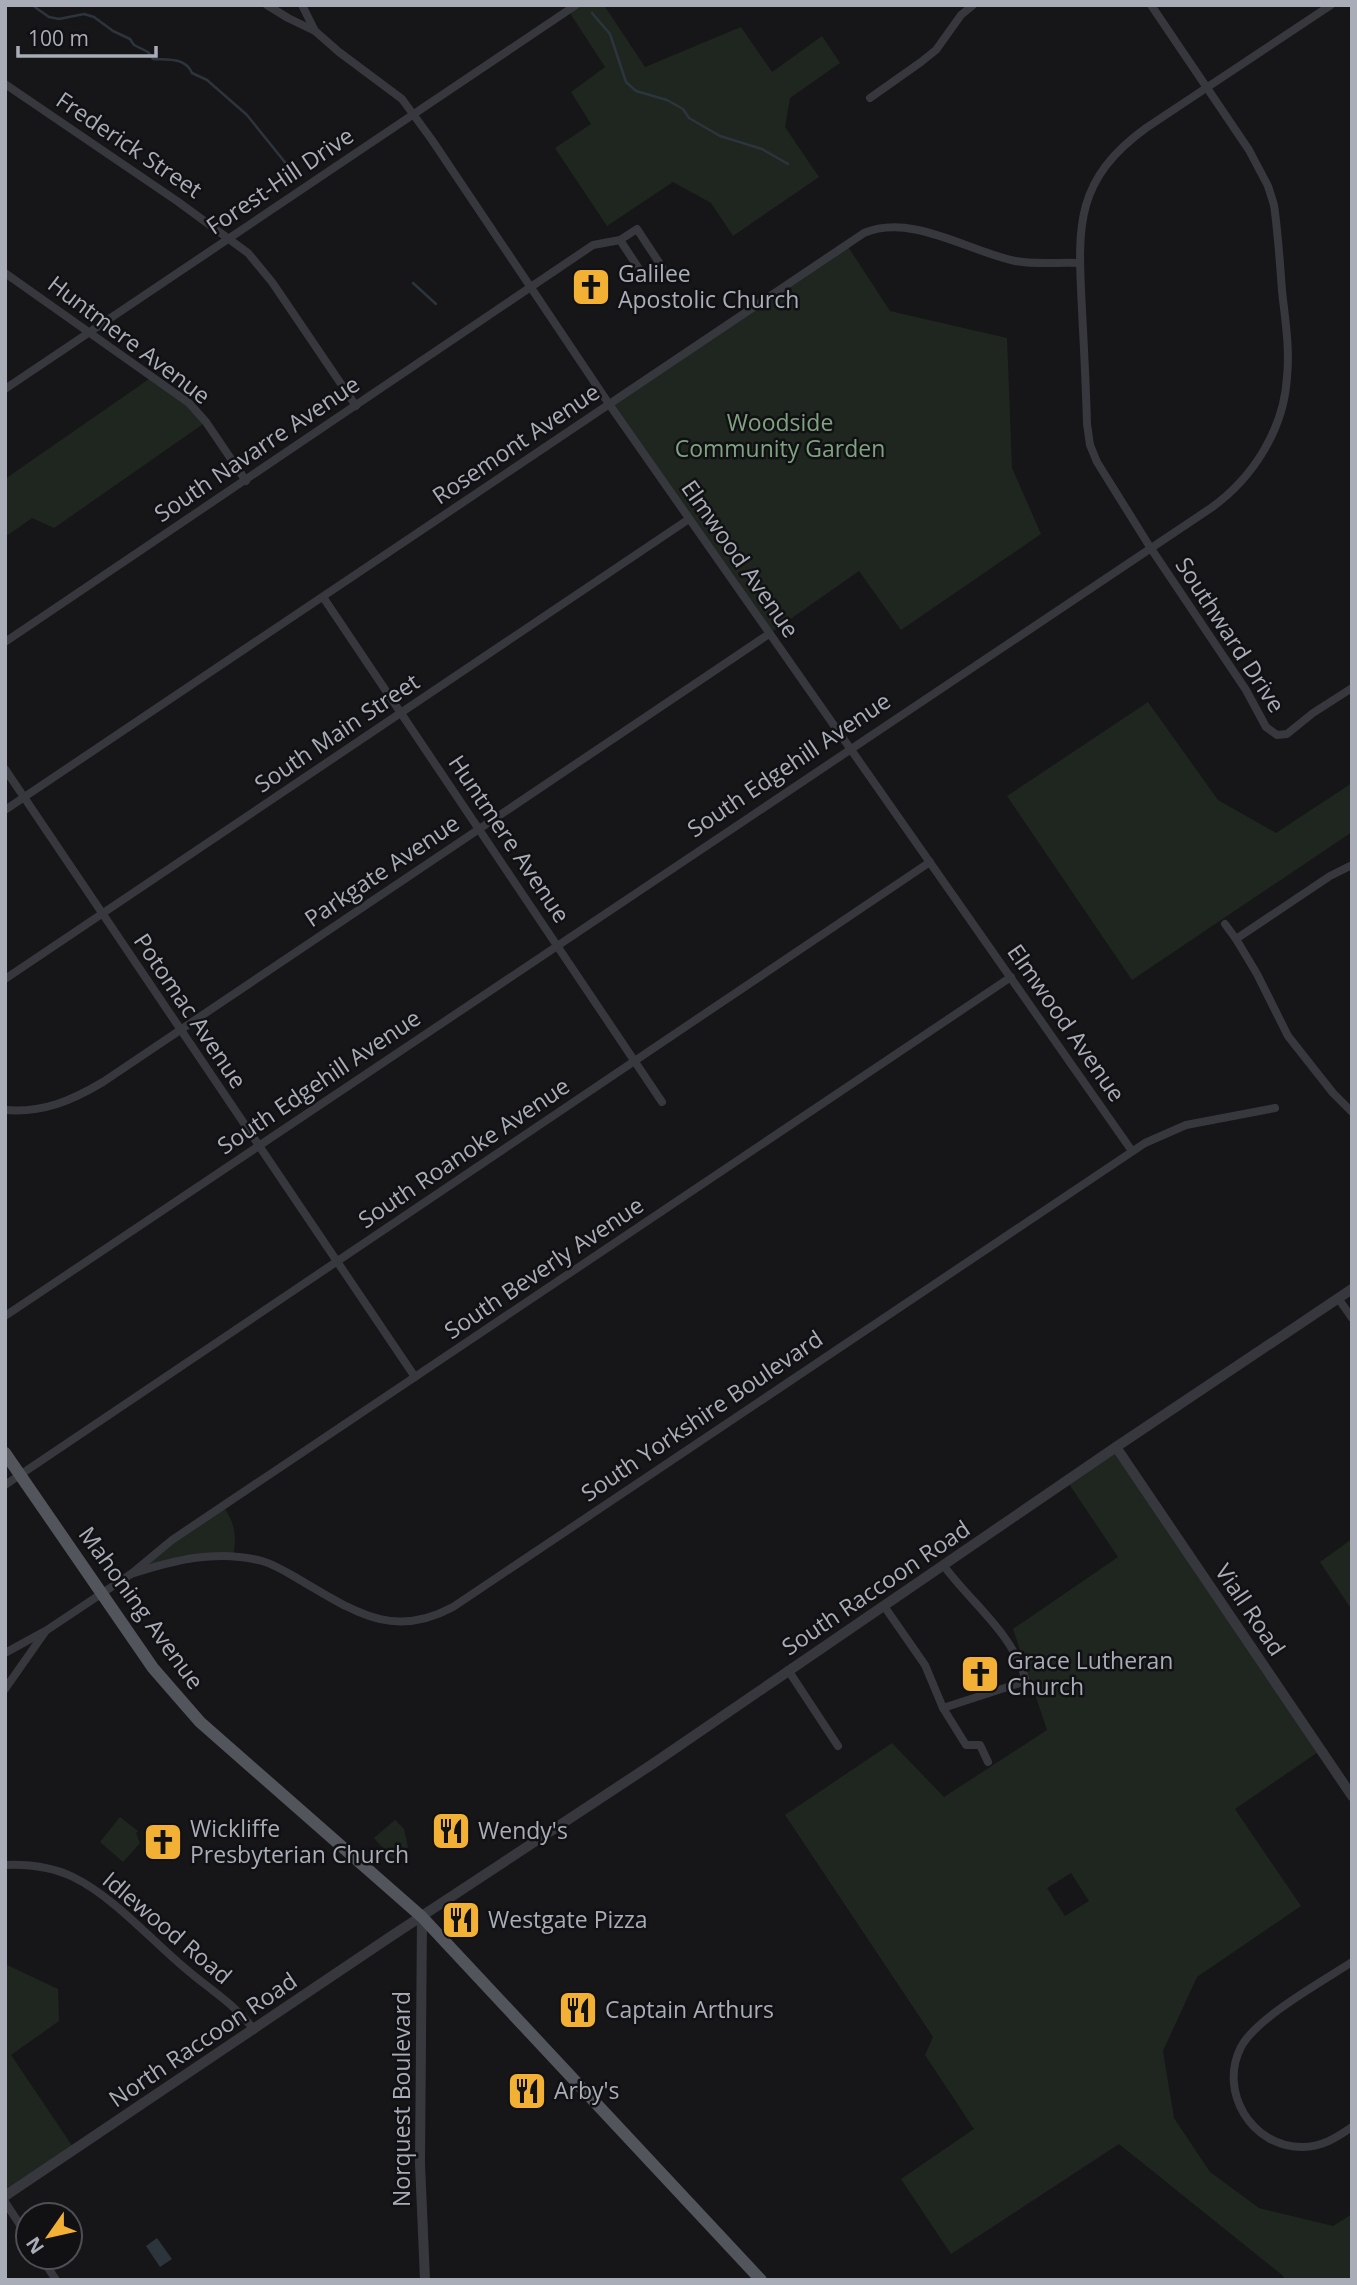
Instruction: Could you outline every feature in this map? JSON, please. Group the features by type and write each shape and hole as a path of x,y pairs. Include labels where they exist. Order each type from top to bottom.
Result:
{"main road":[{"name":"Mahoning Avenue","path":"5,1453 153,1668 200,1722 422,1917 761,2280"}],"street":[{"path":"267,5 315,31"},
{"name":"Elmwood Avenue","path":"302,5 315,31 402,99 414,114 609,404 1132,1151"},
{"name":"Forest-Hill Drive","path":"5,389 576,5"},
{"path":"870,97 936,50 961,15 974,5"},
{"name":"South Edgehill Avenue","path":"5,1316 1221,500 1247,476 1273,431 1281,410 1287,380 1288,348 1276,216 1271,195 1249,150 1151,5"},
{"path":"1150,547 1097,462 1090,445 1079,263 1082,220 1090,194 1106,164 1130,139 1331,5"},
{"name":"Frederick Street","path":"5,84 248,253 272,282 356,405"},
{"name":"Rosemont Avenue","path":"5,810 870,231 893,227 913,229 1015,261 1079,263"},
{"name":"South Navarre Avenue","path":"5,642 593,245 620,240 637,229 662,267 645,278 620,240"},
{"name":"Huntmere Avenue","path":"5,273 189,403 206,422 246,481"},
{"name":"South Main Street","path":"5,979 689,519"},
{"name":"Southward Drive","path":"1150,547 1271,732 1284,735 1294,730 1313,713 1352,688"},
{"name":"Huntmere Avenue","path":"323,597 662,1102"},
{"name":"Parkgate Avenue","path":"5,1110 46,1108 71,1101 181,1030 769,634"},
{"name":"Potomac Avenue","path":"5,769 415,1377"},
{"name":"South Roanoke Avenue","path":"5,1485 930,862"},
{"path":"1236,939 1330,876 1352,865"},
{"path":"1225,924 1257,974 1288,1036 1333,1093 1350,1108"},
{"name":"South Beverly Avenue","path":"5,1653 47,1630 131,1574 172,1541 1011,977"},
{"name":"South Yorkshire Boulevard","path":"131,1574 193,1558 241,1558 277,1567 369,1618 398,1623 433,1617 476,1591 1156,1136 1186,1125 1275,1108"},
{"name":"South Raccoon Road","path":"422,1917 597,1798 654,1763 1352,1289"},
{"path":"1338,1298 1352,1318"},
{"name":"Viall Road","path":"1116,1447 1352,1796"},
{"path":"943,1708 1026,1681 1022,1664 1009,1642 944,1566"},
{"path":"884,1606 925,1665 943,1708 966,1745 980,1745 989,1762"},
{"path":"5,1689 47,1630"},
{"path":"788,1670 838,1746"},
{"name":"Idlewood Road","path":"5,1865 27,1865 55,1870 91,1888 237,2011 254,2030"},
{"name":"North Raccoon Road","path":"5,2196 422,1917"},
{"name":"Norquest Boulevard","path":"422,1917 420,2164 425,2280"},
{"path":"1352,1962 1251,2032 1242,2044 1236,2061 1234,2084 1245,2116 1259,2132 1269,2138 1303,2147 1325,2143 1352,2127"}],"green space":[{"path":"576,5 604,5 645,67 741,27 772,72 822,36 840,63 790,98 785,127 819,177 733,236 711,203 673,182 607,226 555,148 591,124 571,92 605,67 568,10"},
{"name":"Woodside Community Garden","path":"847,245 890,311 1007,338 1012,468 1041,534 901,630 859,571 769,634 609,404"},
{"path":"152,377 206,422 54,528 32,518 5,537 5,479"},
{"path":"1148,702 1218,800 1276,833 1352,783 1352,832 1132,980 1007,796"},
{"path":"1116,1447 1321,1750 1235,1809 1301,1906 1197,1977 1163,2051 1174,2118 1210,2172 1259,2208 1333,2226 1352,2214 1352,2280 1285,2280 1119,2144 951,2254 901,2179 974,2129 925,2055 933,2037 785,1815 892,1743 944,1797 1047,1730 1013,1629 1118,1557 1067,1481","holes":["1071,1873 1089,1901 1065,1916 1047,1888"]},
{"path":"223,1506 234,1530 233,1557 204,1556 131,1574"},
{"path":"1352,1539 1352,1610 1320,1562"},
{"path":"120,1817 138,1831 136,1833 140,1843 123,1862 100,1842"},
{"path":"395,1820 404,1829 408,1847 394,1860 374,1838"},
{"path":"5,1964 58,1989 59,2021 11,2055 75,2150 5,2196"}],"shaded area":[{"path":"157,2238 172,2259 160,2267 146,2246"}],"waterway":[{"path":"32,5 49,17 59,19 84,14 94,17 130,39 153,59 176,60 185,64 192,73 207,80 247,115 296,176"},
{"path":"592,13 610,34 626,82 636,91 667,100 683,109 689,118 720,136 762,149 788,164"},
{"path":"413,283 436,304"}],"place":[{"name":"Galilee Apostolic Church","path":"591,287"},
{"name":"Grace Lutheran Church","path":"980,1674"},
{"name":"Wendy's","path":"451,1831"},
{"name":"Wickliffe Presbyterian Church","path":"163,1842"},
{"name":"Westgate Pizza","path":"461,1920"},
{"name":"Captain Arthurs","path":"578,2010"},
{"name":"Arby's","path":"527,2091"}]}
